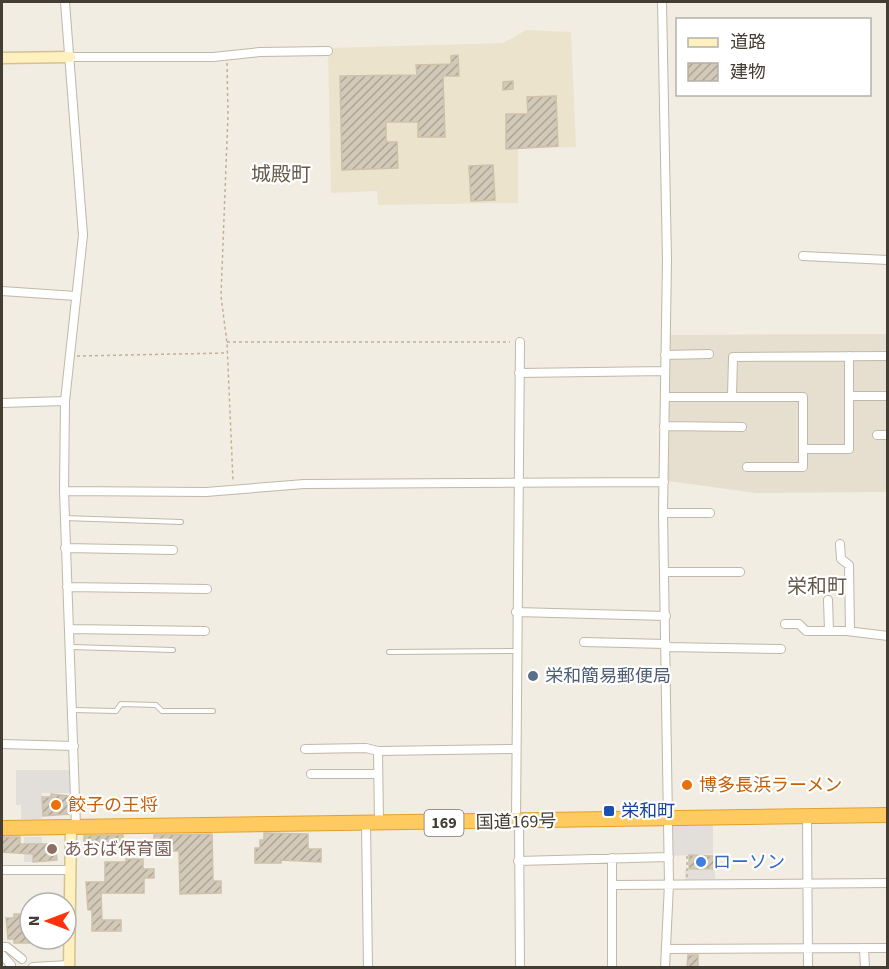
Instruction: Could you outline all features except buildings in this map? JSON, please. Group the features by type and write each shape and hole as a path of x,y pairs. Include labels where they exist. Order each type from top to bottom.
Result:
{"highway":[{"name":"国道169号","path":"2,828 888,815"}],"street":[{"path":"28,968 69,966 74,827 74,746 64,518 65,401 82,235 65,2"},
{"path":"662,2 668,261 663,513 669,818 665,968"},
{"path":"2,58 226,57 260,52 328,51"},
{"path":"803,256 888,260"},
{"path":"2,291 76,296"},
{"path":"520,342 515,749 520,968"},
{"path":"665,354 709,354"},
{"path":"803,449 849,449 849,356"},
{"path":"732,398 733,357 888,356"},
{"path":"519,373 665,371"},
{"path":"849,396 888,396"},
{"path":"665,397 803,398 803,467 747,467"},
{"path":"2,403 65,401"},
{"path":"664,426 742,427"},
{"path":"877,435 888,435"},
{"path":"64,491 233,491 304,484 664,482"},
{"path":"663,513 710,513"},
{"path":"840,544 841,559 849,565 850,632"},
{"path":"65,548 173,550"},
{"path":"664,572 740,572"},
{"path":"67,587 207,589"},
{"path":"828,600 829,631"},
{"path":"516,612 666,616"},
{"path":"784,624 799,624 806,631 888,636"},
{"path":"69,629 205,631"},
{"path":"584,642 781,650"},
{"path":"2,744 74,746"},
{"path":"305,749 366,748 378,751 515,749"},
{"path":"368,968 372,823 378,774 378,751"},
{"path":"311,774 378,774"},
{"path":"807,816 808,968"},
{"path":"518,861 669,857"},
{"path":"612,858 612,968"},
{"path":"2,870 71,870"},
{"path":"612,885 888,883"},
{"path":"2,947 7,947 22,959"},
{"path":"864,948 865,968"},
{"path":"666,949 888,948"},
{"path":"2,955 10,964"}],"lane":[{"path":"64,518 182,522"},
{"path":"70,647 173,650"},
{"path":"389,652 516,651"},
{"path":"73,710 116,711 121,704 156,705 162,711 213,711"}],"path":[{"path":"226,57 228,114 221,296 226,343 233,491"},
{"path":"226,343 520,342"},
{"path":"70,356 225,353"},
{"path":"687,854 687,870"}],"shaded area":[{"path":"526,30 571,32 576,147 518,149 518,203 378,205 377,191 331,193 328,48 503,43"},
{"path":"887,334 887,492 756,493 668,481 669,335"},
{"path":"16,770 72,770 72,793 42,793 42,819 21,819 21,805 16,805"},
{"path":"671,825 713,825 713,854 671,856"},
{"path":"24,837 42,837 42,844 33,844 32,862 24,862"},
{"path":"685,870 715,870 715,879 685,880"}],"place":[{"name":"栄和簡易郵便局","path":"533,676"},
{"name":"博多長浜ラーメン","path":"687,785"},
{"name":"餃子の王将","path":"56,805"},
{"name":"栄和町","path":"609,811"},
{"name":"あおば保育園","path":"52,849"},
{"name":"ローソン","path":"701,862"}],"district":[{"name":"城殿町","path":"281,175"},
{"name":"栄和町","path":"817,587"}]}
